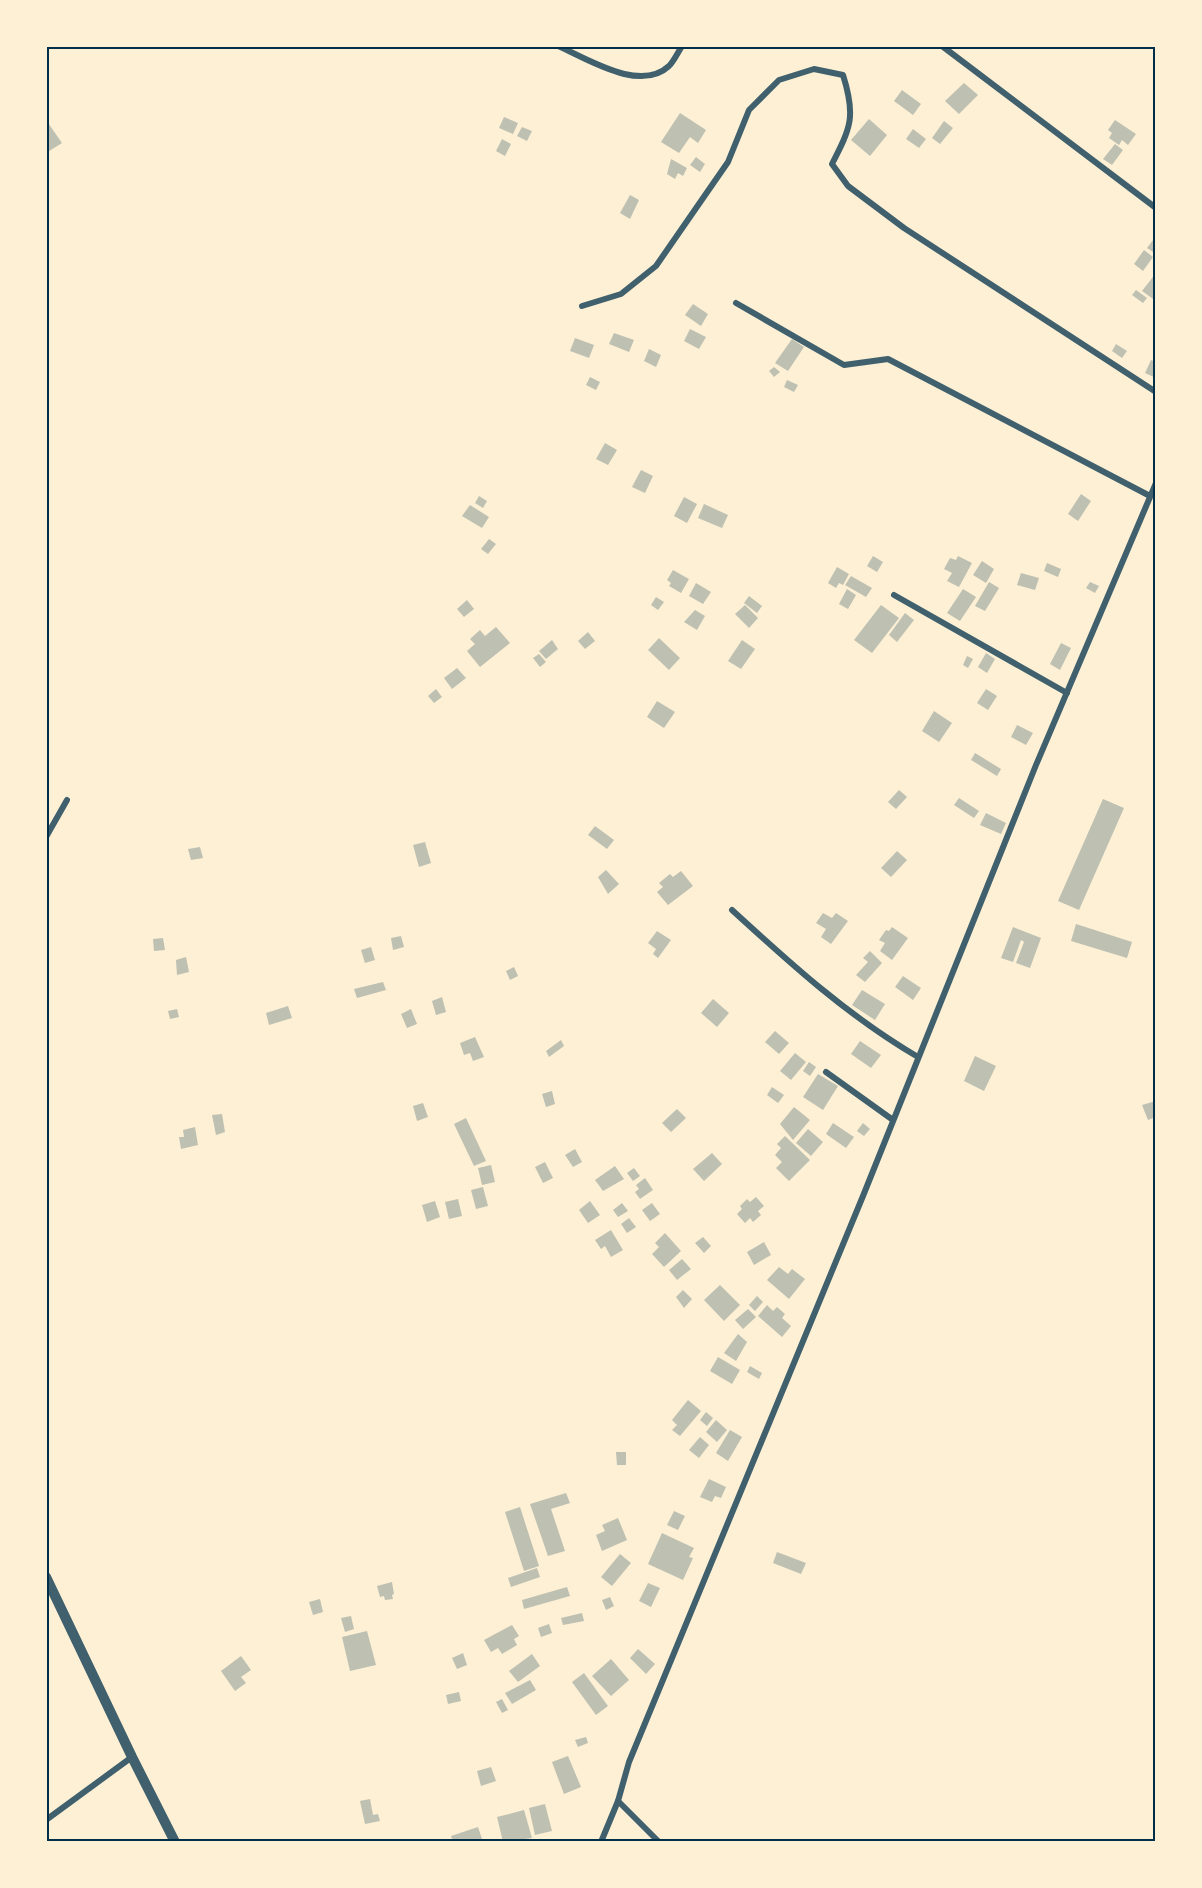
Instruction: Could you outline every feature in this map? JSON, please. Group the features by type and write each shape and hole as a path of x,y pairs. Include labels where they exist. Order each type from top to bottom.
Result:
{"street":[{"path":"558,46 628,75 650,76 669,66 682,46"},
{"path":"942,46 1155,208"},
{"path":"582,306 621,294 656,266 728,162 749,110 779,80 814,69 843,75 852,104 848,133 832,164 848,186 904,228 1155,392"},
{"path":"736,303 844,365 888,360 1150,496"},
{"path":"601,1842 618,1802 629,1762 1155,483"},
{"path":"894,595 1067,693"},
{"path":"46,837 67,800"},
{"path":"732,910 806,978 875,1032 918,1057"},
{"path":"826,1072 893,1120"},
{"path":"46,1576 175,1842"},
{"path":"46,1820 132,1757"},
{"path":"618,1802 659,1842"}],"building":[{"path":"964,83 978,95 959,114 945,101"},
{"path":"902,90 921,104 913,115 894,101"},
{"path":"680,113 706,130 698,143 690,137 679,153 661,142"},
{"path":"504,117 518,123 513,134 499,128"},
{"path":"869,119 887,135 870,156 851,140"},
{"path":"46,120 62,143 46,153"},
{"path":"1115,120 1136,134 1128,145 1122,140 1119,145 1109,138 1112,133 1108,130"},
{"path":"944,121 953,128 940,144 932,138"},
{"path":"522,127 532,131 527,141 517,136"},
{"path":"913,129 926,139 919,148 906,139"},
{"path":"502,139 511,144 505,156 496,151"},
{"path":"1115,144 1123,150 1112,165 1103,159"},
{"path":"696,157 705,164 700,172 690,165"},
{"path":"671,159 687,168 683,176 678,173 675,179 667,174"},
{"path":"630,195 639,200 630,219 620,213"},
{"path":"1156,236 1156,254 1147,248"},
{"path":"1144,250 1153,257 1143,271 1134,264"},
{"path":"1156,273 1156,301 1142,291"},
{"path":"1136,290 1147,298 1143,303 1132,295"},
{"path":"693,304 708,314 701,326 685,315"},
{"path":"690,329 706,337 699,349 684,341"},
{"path":"614,333 634,340 629,352 609,344"},
{"path":"575,338 594,345 589,358 570,351"},
{"path":"792,339 804,347 788,371 775,363"},
{"path":"1116,344 1127,351 1122,358 1112,351"},
{"path":"649,349 661,355 656,367 644,361"},
{"path":"1151,360 1156,362 1156,378 1145,373"},
{"path":"774,367 780,372 774,377 769,371"},
{"path":"590,377 600,382 596,390 586,385"},
{"path":"787,380 798,385 794,392 784,387"},
{"path":"605,443 617,450 608,465 596,459"},
{"path":"641,470 653,476 645,493 632,487"},
{"path":"1081,494 1091,501 1078,521 1068,514"},
{"path":"479,496 487,501 483,508 475,503"},
{"path":"684,497 697,504 687,523 674,516"},
{"path":"704,504 728,515 722,528 698,518"},
{"path":"470,505 489,517 482,528 462,516"},
{"path":"489,539 496,544 488,554 481,549"},
{"path":"873,556 883,562 877,572 867,566"},
{"path":"958,556 972,563 959,587 947,581 952,573 944,569 950,558 956,560"},
{"path":"982,561 994,569 986,583 973,575"},
{"path":"1047,563 1061,569 1058,577 1044,571"},
{"path":"837,567 849,574 843,585 839,583 836,588 828,583"},
{"path":"673,570 689,579 681,593 669,586 671,583 667,580"},
{"path":"1021,573 1039,578 1035,590 1017,585"},
{"path":"851,576 872,588 866,597 845,585"},
{"path":"989,582 999,588 985,611 975,606"},
{"path":"1090,582 1099,586 1095,593 1086,588"},
{"path":"696,583 711,592 703,604 689,596"},
{"path":"847,589 856,595 848,609 839,604"},
{"path":"963,589 976,597 960,621 947,613"},
{"path":"749,596 762,606 757,613 744,603"},
{"path":"656,597 664,602 658,610 651,605"},
{"path":"467,600 474,609 464,617 457,609"},
{"path":"745,605 758,618 749,628 735,614"},
{"path":"881,605 899,618 872,653 854,640"},
{"path":"695,610 705,616 697,630 684,622"},
{"path":"905,613 914,620 897,642 889,635"},
{"path":"496,627 510,643 480,667 467,651 475,644 470,639 480,630 485,636"},
{"path":"588,632 595,641 585,649 578,641"},
{"path":"659,638 680,658 669,670 648,650"},
{"path":"552,640 558,649 546,659 539,651"},
{"path":"742,640 755,649 741,669 728,661"},
{"path":"1061,643 1071,648 1060,670 1050,664"},
{"path":"986,653 995,659 987,673 978,667"},
{"path":"539,654 546,662 540,667 533,658"},
{"path":"967,656 973,659 968,668 963,665"},
{"path":"457,668 466,678 452,689 444,678"},
{"path":"436,689 442,697 434,703 428,696"},
{"path":"986,689 997,696 988,710 977,703"},
{"path":"657,701 675,712 664,728 647,717"},
{"path":"934,711 952,723 939,742 922,731"},
{"path":"1017,725 1033,733 1026,745 1011,737"},
{"path":"975,753 1001,769 997,776 971,760"},
{"path":"899,790 907,797 896,809 888,802"},
{"path":"959,798 979,811 974,818 954,805"},
{"path":"1103,799 1124,808 1079,910 1058,901"},
{"path":"986,813 1006,823 1001,834 980,825"},
{"path":"595,826 614,840 607,849 588,835"},
{"path":"425,842 431,863 419,867 413,845"},
{"path":"200,847 203,858 191,860 188,849"},
{"path":"897,851 907,860 891,877 881,868"},
{"path":"606,870 619,884 608,894 598,877"},
{"path":"681,871 693,886 668,905 657,892 663,887 659,883 670,874 673,877"},
{"path":"823,913 832,918 836,913 848,921 831,944 821,937 826,929 816,923"},
{"path":"1076,924 1132,942 1127,958 1071,941"},
{"path":"892,927 908,938 892,960 880,951 885,943 879,940 886,930 889,931"},
{"path":"1013,927 1041,938 1030,968 1016,963 1024,942 1021,940 1013,962 1001,958"},
{"path":"657,931 671,940 658,958 653,954 656,949 648,943"},
{"path":"401,936 404,947 393,950 391,938"},
{"path":"163,938 165,950 154,951 153,939"},
{"path":"371,947 375,960 365,963 361,950"},
{"path":"870,951 882,963 865,982 856,975 868,962 863,958"},
{"path":"186,957 189,972 177,975 176,960"},
{"path":"514,967 518,976 510,980 506,971"},
{"path":"903,976 921,988 913,1000 895,987"},
{"path":"383,982 386,990 357,998 354,989"},
{"path":"862,990 885,1004 875,1020 852,1005"},
{"path":"442,997 446,1012 436,1015 432,1001"},
{"path":"713,999 729,1013 717,1027 701,1013"},
{"path":"288,1006 292,1018 269,1025 266,1013"},
{"path":"177,1009 179,1017 170,1019 168,1011"},
{"path":"411,1009 417,1024 407,1028 401,1014"},
{"path":"775,1031 789,1043 779,1054 765,1042"},
{"path":"475,1037 484,1057 473,1061 470,1053 464,1055 460,1043"},
{"path":"561,1040 564,1046 549,1057 546,1051"},
{"path":"860,1041 881,1055 871,1068 851,1054"},
{"path":"795,1053 806,1062 791,1080 780,1071"},
{"path":"975,1056 996,1066 984,1091 964,1081"},
{"path":"809,1062 816,1067 810,1076 803,1071"},
{"path":"818,1074 838,1086 823,1110 803,1097"},
{"path":"772,1087 784,1095 778,1103 767,1095"},
{"path":"552,1091 555,1104 546,1107 542,1094"},
{"path":"1156,1101 1156,1117 1148,1120 1142,1105"},
{"path":"423,1103 428,1117 417,1121 413,1106"},
{"path":"794,1107 810,1120 793,1140 780,1124"},
{"path":"677,1109 686,1118 671,1132 662,1123"},
{"path":"222,1114 225,1132 216,1135 212,1115"},
{"path":"466,1118 486,1161 474,1166 454,1124"},
{"path":"833,1123 854,1137 846,1148 826,1134"},
{"path":"863,1123 870,1129 864,1136 857,1131"},
{"path":"195,1127 198,1145 181,1149 179,1137 184,1137 183,1130"},
{"path":"808,1129 823,1142 811,1156 796,1143"},
{"path":"785,1136 810,1160 789,1181 776,1168 782,1162 775,1155 781,1148 777,1144"},
{"path":"575,1149 582,1162 573,1167 565,1155"},
{"path":"712,1153 722,1164 704,1181 693,1169"},
{"path":"545,1162 553,1178 543,1183 535,1167"},
{"path":"491,1165 495,1182 482,1185 478,1168"},
{"path":"615,1166 624,1179 603,1191 595,1180"},
{"path":"634,1168 640,1176 633,1181 627,1173"},
{"path":"645,1178 653,1190 640,1199 635,1192 639,1189 636,1185"},
{"path":"483,1187 488,1206 476,1209 471,1190"},
{"path":"756,1197 764,1206 758,1211 761,1215 753,1222 750,1218 745,1223 737,1214 742,1209 740,1206 747,1199 750,1202"},
{"path":"458,1199 462,1216 449,1219 445,1202"},
{"path":"435,1201 440,1217 427,1222 422,1205"},
{"path":"590,1201 600,1215 588,1223 579,1210"},
{"path":"622,1203 628,1211 618,1217 613,1210"},
{"path":"652,1203 660,1214 650,1221 642,1210"},
{"path":"629,1218 636,1227 627,1233 621,1224"},
{"path":"611,1230 623,1250 611,1257 605,1246 601,1249 595,1240"},
{"path":"665,1233 681,1251 664,1267 652,1254 659,1247 655,1243"},
{"path":"703,1237 711,1246 704,1253 695,1243"},
{"path":"764,1242 771,1255 754,1265 747,1252"},
{"path":"682,1259 691,1269 677,1280 669,1270"},
{"path":"779,1267 788,1274 792,1269 805,1279 789,1299 767,1280"},
{"path":"720,1285 740,1305 724,1321 704,1300"},
{"path":"683,1290 692,1299 684,1308 676,1297"},
{"path":"757,1296 763,1302 755,1311 749,1305"},
{"path":"767,1305 773,1311 777,1307 785,1314 782,1318 791,1326 782,1337 758,1316"},
{"path":"748,1309 756,1317 743,1329 735,1320"},
{"path":"738,1334 747,1342 736,1361 724,1353"},
{"path":"718,1357 740,1370 732,1384 710,1371"},
{"path":"750,1366 762,1373 759,1379 747,1372"},
{"path":"688,1400 701,1411 680,1436 672,1430 677,1425 672,1420"},
{"path":"706,1412 713,1418 707,1426 700,1420"},
{"path":"716,1420 727,1430 717,1442 706,1432"},
{"path":"730,1430 742,1437 728,1461 716,1453"},
{"path":"700,1437 709,1445 699,1458 689,1450"},
{"path":"616,1452 626,1452 626,1465 617,1465"},
{"path":"709,1479 726,1487 721,1498 715,1496 712,1502 700,1497"},
{"path":"566,1493 570,1503 551,1509 565,1551 548,1556 530,1504"},
{"path":"520,1507 539,1566 524,1571 505,1512"},
{"path":"674,1511 685,1516 678,1530 667,1525"},
{"path":"618,1518 627,1540 602,1551 596,1535 605,1531 602,1525"},
{"path":"662,1533 694,1548 689,1557 693,1558 683,1580 648,1564"},
{"path":"777,1552 806,1563 801,1574 773,1563"},
{"path":"620,1554 631,1563 612,1586 601,1577"},
{"path":"537,1568 540,1577 511,1587 508,1578"},
{"path":"392,1582 393,1599 385,1600 384,1596 380,1597 377,1586"},
{"path":"648,1583 660,1588 651,1607 639,1601"},
{"path":"567,1587 570,1596 524,1609 522,1600"},
{"path":"610,1597 614,1606 606,1610 602,1600"},
{"path":"320,1599 323,1612 313,1615 309,1602"},
{"path":"582,1613 584,1621 563,1625 561,1618"},
{"path":"351,1616 354,1629 345,1632 341,1618"},
{"path":"549,1624 552,1633 541,1637 538,1628"},
{"path":"512,1625 519,1636 514,1639 517,1645 502,1654 498,1648 491,1652 484,1640"},
{"path":"367,1631 376,1665 350,1671 342,1637"},
{"path":"638,1649 655,1664 646,1674 630,1658"},
{"path":"463,1653 467,1665 457,1669 452,1658"},
{"path":"532,1654 540,1666 518,1682 509,1671"},
{"path":"241,1656 251,1670 241,1677 246,1683 235,1691 221,1671"},
{"path":"611,1659 629,1680 611,1696 592,1676"},
{"path":"584,1673 608,1706 596,1715 572,1682"},
{"path":"530,1680 536,1690 512,1704 505,1693"},
{"path":"459,1692 461,1701 448,1704 446,1695"},
{"path":"502,1699 508,1710 502,1713 496,1702"},
{"path":"586,1737 588,1743 578,1747 575,1740"},
{"path":"568,1756 581,1787 564,1794 552,1762"},
{"path":"491,1767 496,1781 481,1786 477,1771"},
{"path":"370,1799 373,1815 378,1814 380,1821 365,1824 360,1801"},
{"path":"545,1804 552,1831 535,1835 529,1808"},
{"path":"524,1810 532,1838 503,1842 497,1817"},
{"path":"478,1827 483,1842 453,1842 451,1836"}]}
